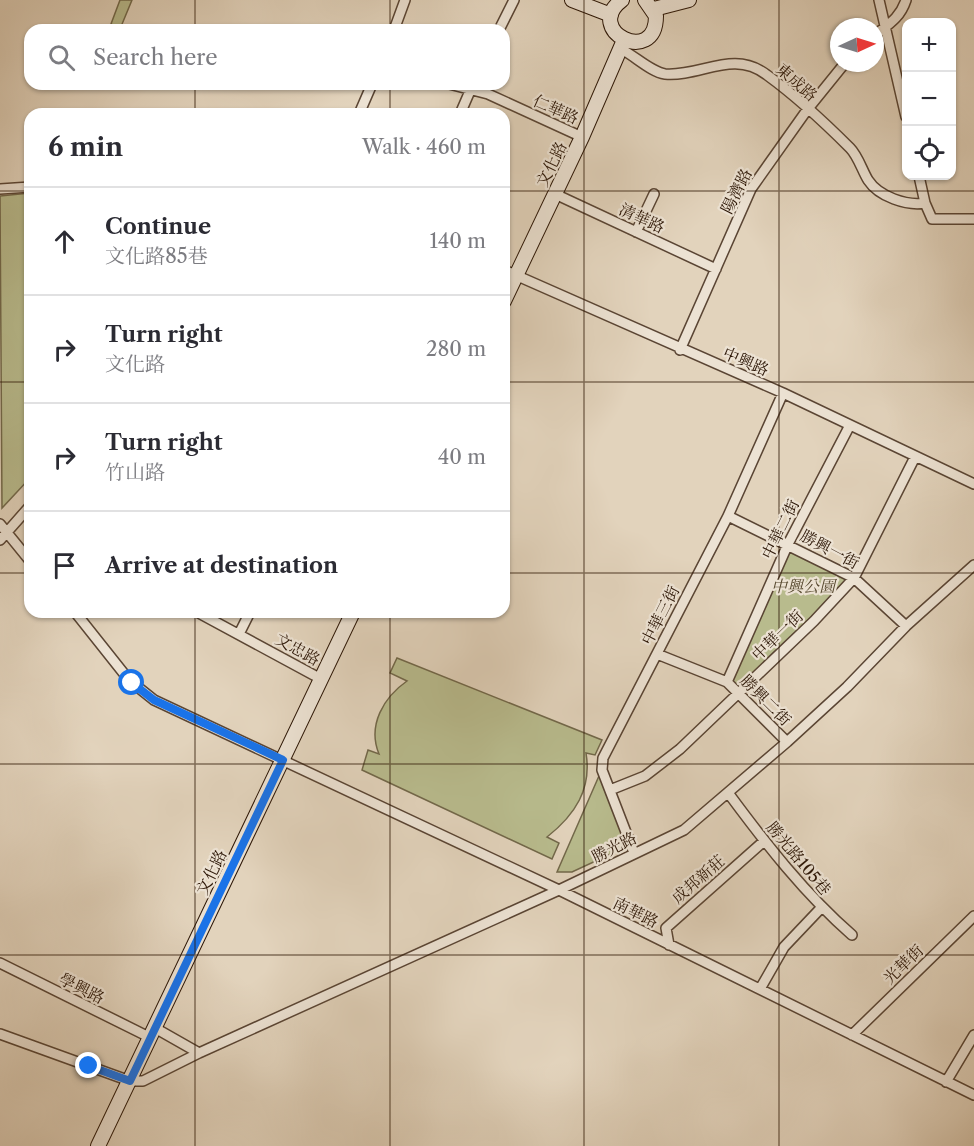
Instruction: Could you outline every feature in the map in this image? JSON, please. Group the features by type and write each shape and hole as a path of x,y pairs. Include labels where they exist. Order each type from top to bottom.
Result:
{"street":[{"path":"396,24 405,0"},
{"path":"502,24 514,0"},
{"path":"572,0 593,4 611,15"},
{"path":"622,0 611,15 613,29 623,44 637,42 650,35 656,23 649,4 689,0"},
{"path":"879,0 882,18"},
{"path":"902,97 892,48 884,28 902,13 906,0"},
{"name":"東成路","path":"623,44 659,73 695,71 711,65 749,64 767,74 852,150 870,183 894,199 913,205 925,203"},
{"name":"文化路","path":"510,273 555,194 623,44"},
{"name":"陽濟路","path":"680,350 751,189 807,110 839,72"},
{"path":"362,108 369,90"},
{"path":"463,108 471,90"},
{"name":"仁華路","path":"477,90 582,137"},
{"path":"920,180 925,203 932,219 974,219"},
{"path":"0,189 24,187"},
{"name":"清華路","path":"555,194 716,269"},
{"path":"636,232 654,194"},
{"name":"中興路","path":"510,273 680,350 783,393 974,484"},
{"name":"中華三街","path":"634,853 603,770 603,758 728,516 783,393"},
{"name":"中華二街","path":"728,682 788,544 850,425"},
{"name":"中華一街","path":"610,790 645,776 681,749 854,578 915,457"},
{"path":"3,537 24,513"},
{"name":"勝興一街","path":"728,516 854,578 906,626"},
{"path":"0,524 3,537 24,556"},
{"name":"勝光路","path":"130,1081 142,1081 559,890 684,830 729,794 787,742 847,687 906,626 974,565"},
{"name":"南華路","path":"81,618 142,693 559,890 974,1095"},
{"name":"文忠路","path":"208,618 321,680"},
{"path":"238,634 247,618"},
{"name":"文化路","path":"98,1146 350,618"},
{"name":"勝興二街","path":"657,654 728,682 787,742"},
{"name":"勝光路105巷","path":"729,794 764,841 821,908 852,935"},
{"name":"成邦新莊","path":"669,945 666,928 764,841"},
{"path":"760,989 784,947 821,908"},
{"name":"光華街","path":"852,1035 974,916"},
{"name":"學興路","path":"0,963 153,1033"},
{"path":"153,1033 199,1053"},
{"path":"0,1034 130,1081"},
{"path":"946,1082 974,1035"}],"green space":[{"path":"120,0 132,0 122,24 111,24"},
{"path":"24,194 24,484 2,508 0,196"},
{"name":"中興公園","path":"790,549 850,579 739,688 731,681"},
{"path":"397,658 602,740 595,755 586,753 586,778 579,800 566,820 547,837 559,843 552,859 362,770 368,750 379,754 375,733 385,703 407,681 390,673"},
{"path":"602,769 628,846 572,872 557,872"}],"route":[{"path":"89,1066 130,1081 283,760 154,700 132,683"}]}
